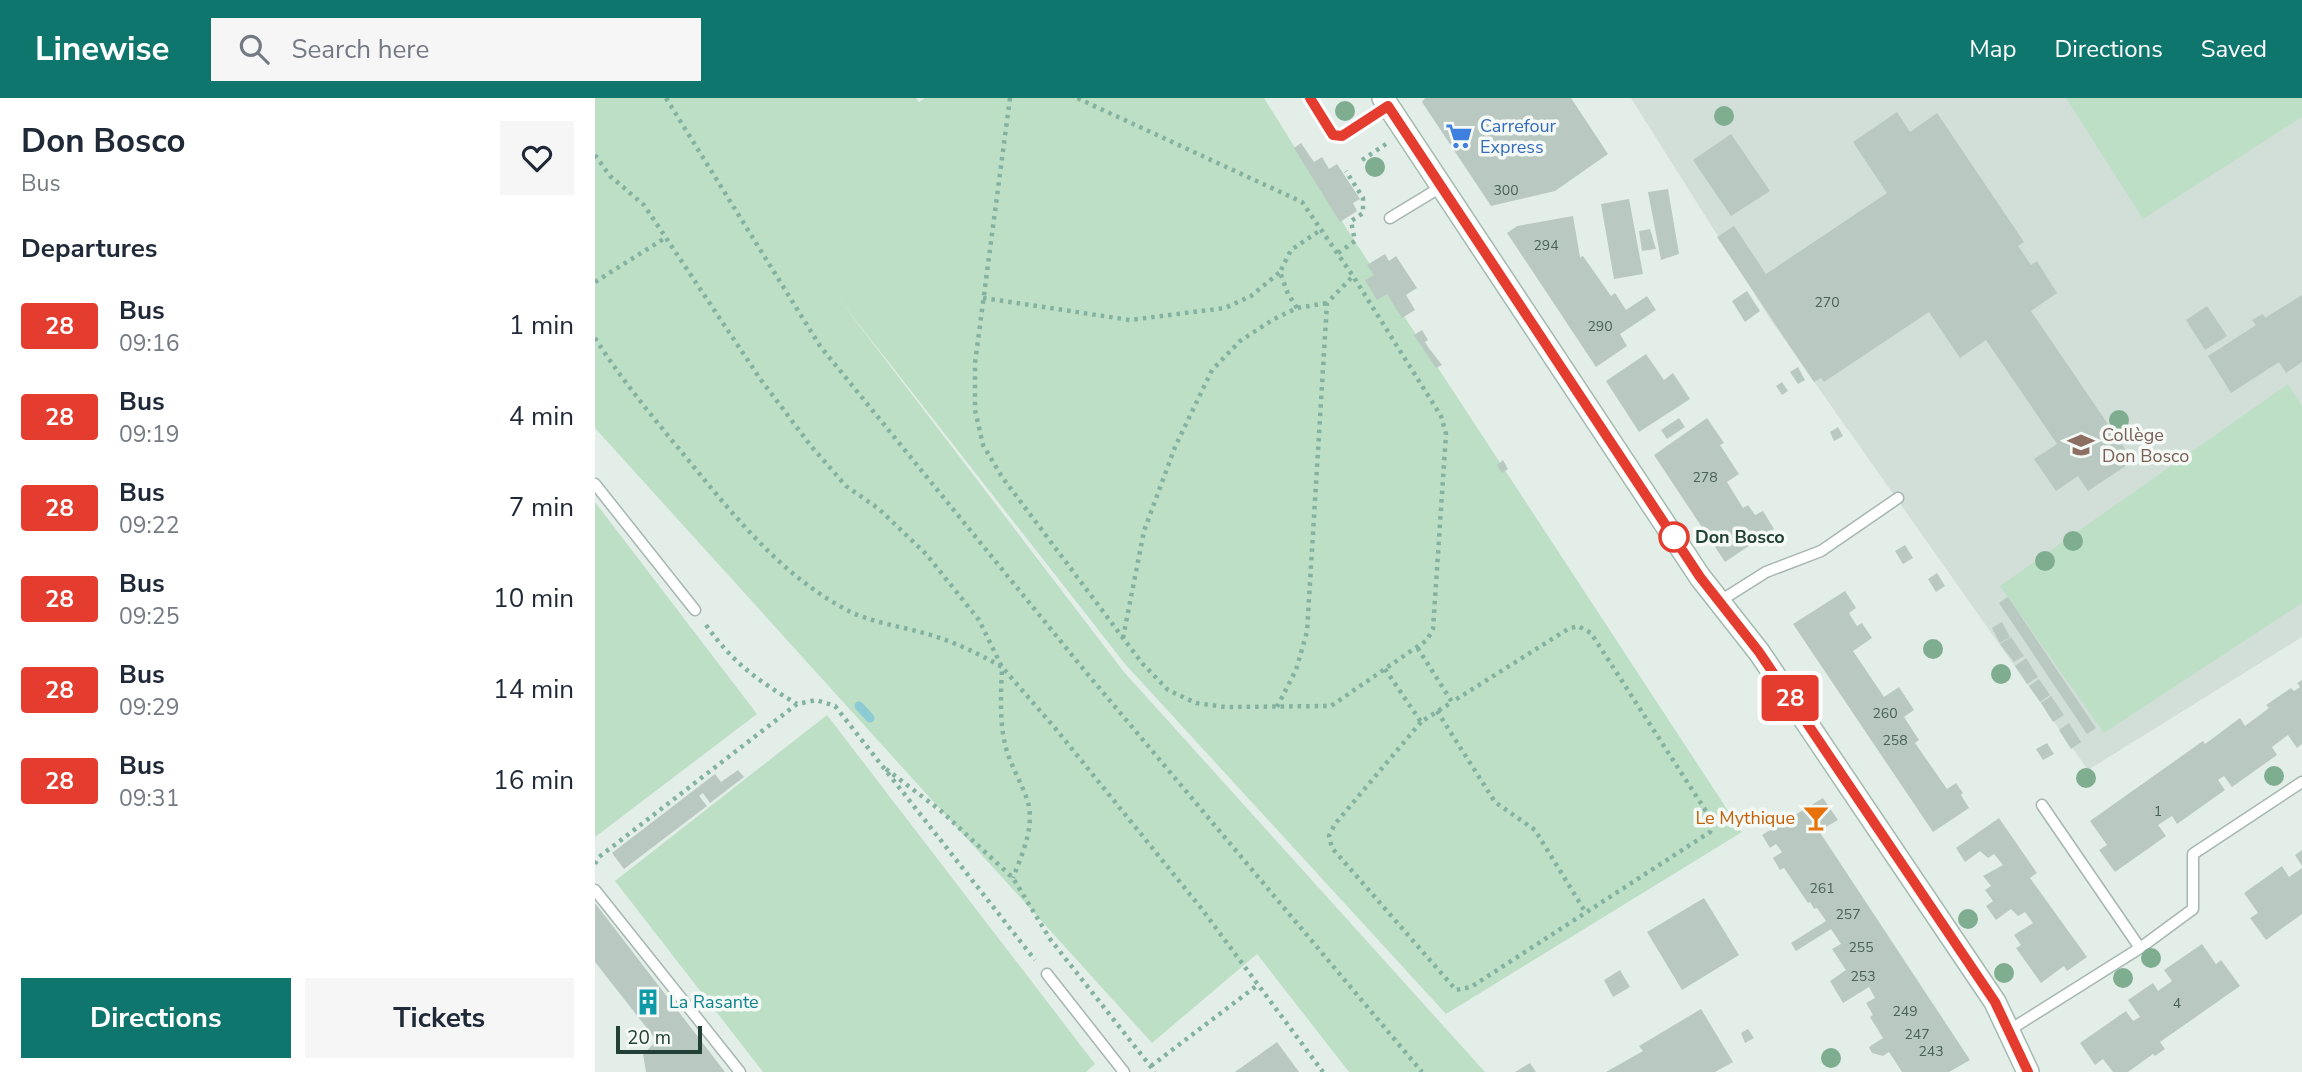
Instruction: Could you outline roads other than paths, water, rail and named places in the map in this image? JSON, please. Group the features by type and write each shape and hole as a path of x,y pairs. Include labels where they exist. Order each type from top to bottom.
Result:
{"street":[{"path":"1386,102 1700,577 1759,652 1980,979 1995,1002 2028,1072"}],"lane":[{"path":"1310,98 1333,135 1342,136 1386,102"},
{"path":"1390,218 1441,187"},
{"path":"595,484 695,610"},
{"path":"1720,601 1766,572 1821,551 1898,498"},
{"path":"2008,1031 2140,948 2193,909 2193,854 2302,782"},
{"path":"2042,805 2140,948"},
{"path":"595,890 740,1072"},
{"path":"1047,975 1124,1072"}],"waterway":[{"path":"859,706 870,718"}],"place":[{"name":"Carrefour Express","path":"1459,136"},
{"name":"Collège Don Bosco","path":"2081,445"},
{"name":"Don Bosco","path":"1674,537"},
{"name":"Le Mythique","path":"1816,818"},
{"name":"La Rasante","path":"648,1002"}]}
